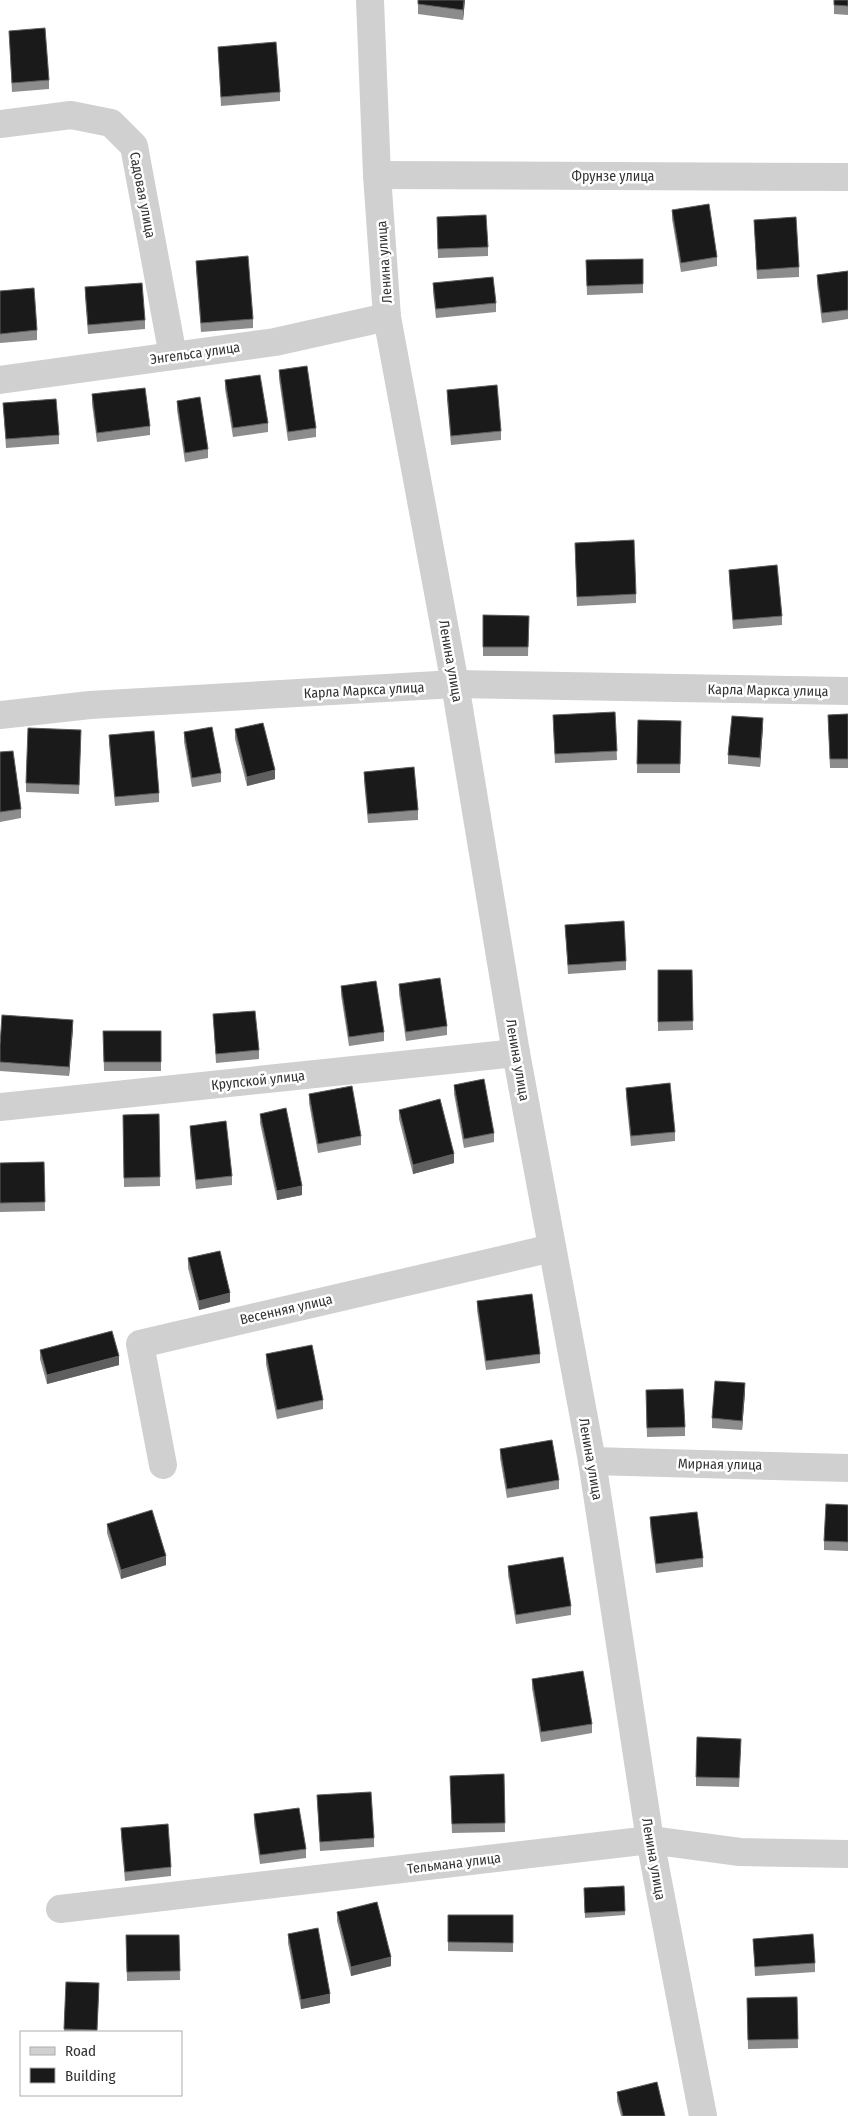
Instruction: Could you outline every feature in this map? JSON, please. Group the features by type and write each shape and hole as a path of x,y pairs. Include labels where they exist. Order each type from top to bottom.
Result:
{"street":[{"name":"Ленина улица","path":"370,0 387,317 455,684 516,1053 592,1461 650,1840 703,2116"},
{"name":"Садовая улица","path":"0,124 71,115 111,123 134,146 172,356"},
{"name":"Фрунзе улица","path":"378,174 848,177"},
{"name":"Энгельса улица","path":"0,380 276,342 387,317"},
{"name":"Карла Маркса улица","path":"0,715 90,706 455,684 848,692"},
{"name":"Крупской улица","path":"0,1107 516,1053"},
{"name":"Весенняя улица","path":"163,1465 140,1344 552,1248"},
{"name":"Мирная улица","path":"592,1461 848,1468"},
{"name":"Тельмана улица","path":"60,1910 650,1840 740,1852 848,1854"}],"building":[{"path":"418,0 464,0 463,10 418,4"},
{"path":"834,0 848,0 848,6 834,5"},
{"path":"45,28 49,80 12,83 9,31"},
{"path":"276,42 280,92 221,97 218,47"},
{"path":"709,204 717,257 681,263 672,210"},
{"path":"486,215 488,247 438,249 437,217"},
{"path":"796,217 799,267 757,270 754,220"},
{"path":"248,256 253,319 201,323 196,261"},
{"path":"643,259 643,284 587,286 586,260"},
{"path":"848,271 848,310 822,313 817,275"},
{"path":"493,277 496,303 436,309 433,283"},
{"path":"142,283 145,320 88,325 85,287"},
{"path":"34,288 37,330 0,334 0,291"},
{"path":"307,366 316,428 288,432 279,370"},
{"path":"260,375 268,423 233,428 225,380"},
{"path":"497,385 501,431 451,436 447,390"},
{"path":"145,388 150,426 97,433 92,394"},
{"path":"200,397 208,449 185,453 177,401"},
{"path":"56,399 59,435 6,439 3,403"},
{"path":"634,540 636,594 577,597 575,543"},
{"path":"777,565 782,616 733,620 729,570"},
{"path":"483,615 529,616 528,647 483,647"},
{"path":"615,712 617,751 555,754 553,715"},
{"path":"848,714 848,759 830,759 828,715"},
{"path":"732,716 763,718 760,758 728,755"},
{"path":"638,720 681,721 680,764 637,764"},
{"path":"263,723 275,770 247,777 235,729"},
{"path":"212,727 221,773 192,778 184,732"},
{"path":"28,728 81,730 79,785 26,783"},
{"path":"154,731 159,793 115,797 109,735"},
{"path":"13,751 21,809 0,812 0,752"},
{"path":"414,767 418,810 368,814 364,772"},
{"path":"624,921 626,961 568,965 565,925"},
{"path":"658,970 692,970 693,1021 658,1022"},
{"path":"440,978 447,1026 406,1032 399,984"},
{"path":"376,981 384,1032 349,1037 341,986"},
{"path":"255,1011 259,1050 216,1054 213,1014"},
{"path":"2,1015 73,1020 69,1067 0,1062"},
{"path":"103,1031 161,1031 161,1062 104,1062"},
{"path":"484,1079 494,1133 464,1139 454,1085"},
{"path":"670,1083 675,1132 631,1136 626,1088"},
{"path":"352,1086 361,1136 318,1144 309,1094"},
{"path":"440,1099 454,1154 413,1165 399,1110"},
{"path":"286,1108 302,1186 277,1191 260,1114"},
{"path":"159,1114 160,1177 124,1178 123,1115"},
{"path":"226,1121 232,1176 196,1180 190,1126"},
{"path":"44,1162 45,1202 0,1203 0,1163"},
{"path":"220,1251 230,1293 199,1301 188,1258"},
{"path":"532,1294 540,1354 486,1361 477,1301"},
{"path":"112,1331 119,1356 47,1375 40,1350"},
{"path":"312,1345 323,1400 277,1410 266,1354"},
{"path":"715,1381 745,1383 742,1421 712,1418"},
{"path":"683,1389 685,1427 647,1428 646,1390"},
{"path":"552,1440 559,1480 507,1489 500,1449"},
{"path":"826,1504 848,1505 848,1542 824,1541"},
{"path":"152,1510 166,1556 121,1570 107,1524"},
{"path":"697,1512 703,1558 656,1564 650,1517"},
{"path":"563,1557 571,1606 516,1615 508,1566"},
{"path":"583,1671 592,1724 541,1732 532,1679"},
{"path":"697,1737 741,1739 739,1778 696,1777"},
{"path":"504,1774 505,1823 452,1824 450,1776"},
{"path":"371,1792 374,1838 320,1842 317,1795"},
{"path":"299,1808 306,1849 260,1855 254,1814"},
{"path":"168,1824 171,1867 125,1872 121,1828"},
{"path":"624,1886 625,1911 585,1913 584,1888"},
{"path":"377,1902 391,1957 351,1967 337,1912"},
{"path":"448,1915 513,1915 513,1943 448,1942"},
{"path":"318,1928 330,1994 301,2000 288,1934"},
{"path":"813,1934 815,1963 755,1967 753,1939"},
{"path":"126,1935 179,1935 180,1971 127,1972"},
{"path":"66,1982 99,1983 97,2030 64,2029"},
{"path":"797,1997 798,2039 748,2040 747,1998"},
{"path":"657,2082 665,2116 623,2116 617,2092"}]}
